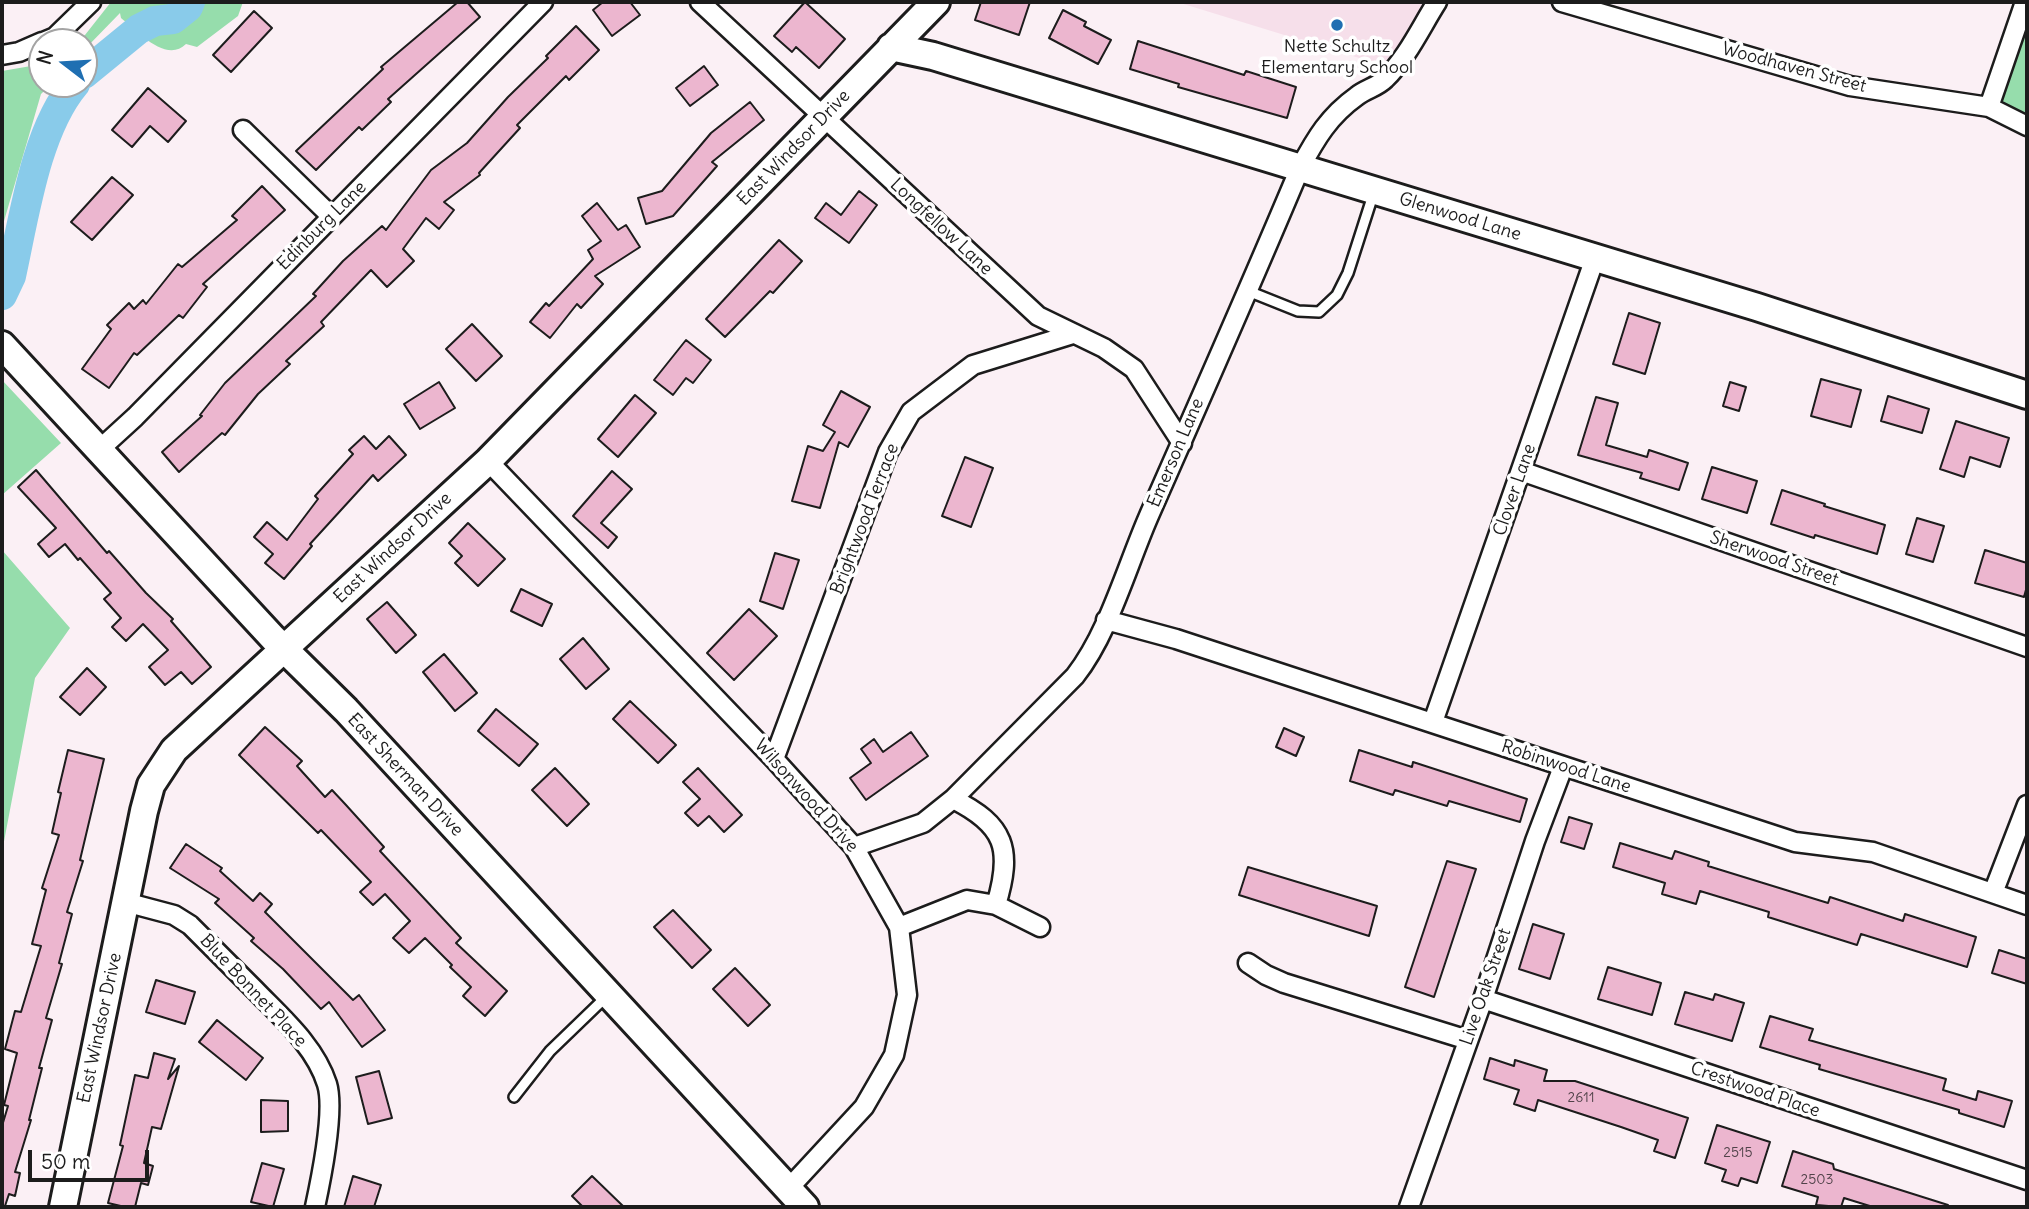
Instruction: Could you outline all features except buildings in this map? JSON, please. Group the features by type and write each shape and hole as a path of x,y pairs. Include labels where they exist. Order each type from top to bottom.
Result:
{"street":[{"path":"64,28 91,2"},
{"name":"Edinburg Lane","path":"100,449 135,417 543,2"},
{"name":"Longfellow Lane","path":"700,2 1038,316 1104,348 1135,369 1182,443"},
{"name":"East Windsor Drive","path":"63,1207 144,811 151,785 174,750 488,461 936,2"},
{"name":"Emerson Lane","path":"854,847 923,823 953,799 1074,676 1100,639 1300,168 1320,131 1340,109 1359,94 1382,82 1395,69 1437,2"},
{"name":"Woodhaven Street","path":"1562,2 1850,86 1989,107 2027,126"},
{"path":"1989,107 2025,2"},
{"name":"Glenwood Lane","path":"891,47 933,56 1757,307 2027,395"},
{"path":"2,55 28,48"},
{"path":"243,130 331,216"},
{"name":"Clover Lane","path":"1433,722 1595,258"},
{"name":"Brightwood Terrace","path":"774,759 888,452 911,412 973,365 1073,334"},
{"name":"East Sherman Drive","path":"2,345 283,649 346,710 797,1198"},
{"name":"Wilsonwood Drive","path":"488,461 774,759 854,847 900,927 907,995 894,1055 864,1107 797,1198"},
{"name":"Sherwood Street","path":"1521,471 2027,647"},
{"name":"Robinwood Lane","path":"1106,620 1175,639 1433,722 1795,842 1873,852 2027,905"},
{"name":"Live Oak Street","path":"1409,1207 1563,767"},
{"path":"953,799 977,812 992,826 1003,845 1003,881 996,905"},
{"path":"1993,893 2027,805"},
{"path":"900,927 967,900 996,905 1040,927"},
{"name":"Blue Bonnet Place","path":"125,902 174,915 190,925 293,1029 309,1051 327,1084 329,1104 325,1164 315,1207"},
{"path":"1248,963 1283,983 1468,1040"},
{"name":"Crestwood Place","path":"1483,999 2027,1180"}],"lane":[{"path":"1248,291 1298,311 1319,312 1337,295 1348,273 1375,190"},
{"path":"514,1097 550,1051 609,994"}],"shaded area":[{"name":"Nette Schultz Elementary School","path":"1177,2 1437,2 1395,69"}],"green space":[{"path":"111,2 243,2 238,16 197,47 186,44 178,49 161,48 135,30 121,18 120,13 98,36 98,28 91,28"},
{"path":"2027,2 2027,128 1989,107"},
{"path":"28,67 28,98 40,98 2,228 2,71"},
{"path":"2,380 61,443 2,495"},
{"path":"2,550 70,628 35,678 2,852"}],"waterway":[{"path":"98,63 139,29 155,21 173,19 188,7 190,2"},
{"path":"2,295 11,276 41,149 50,125 65,98"}],"place":[{"name":"Nette Schultz Elementary School","path":"1337,25"}]}
